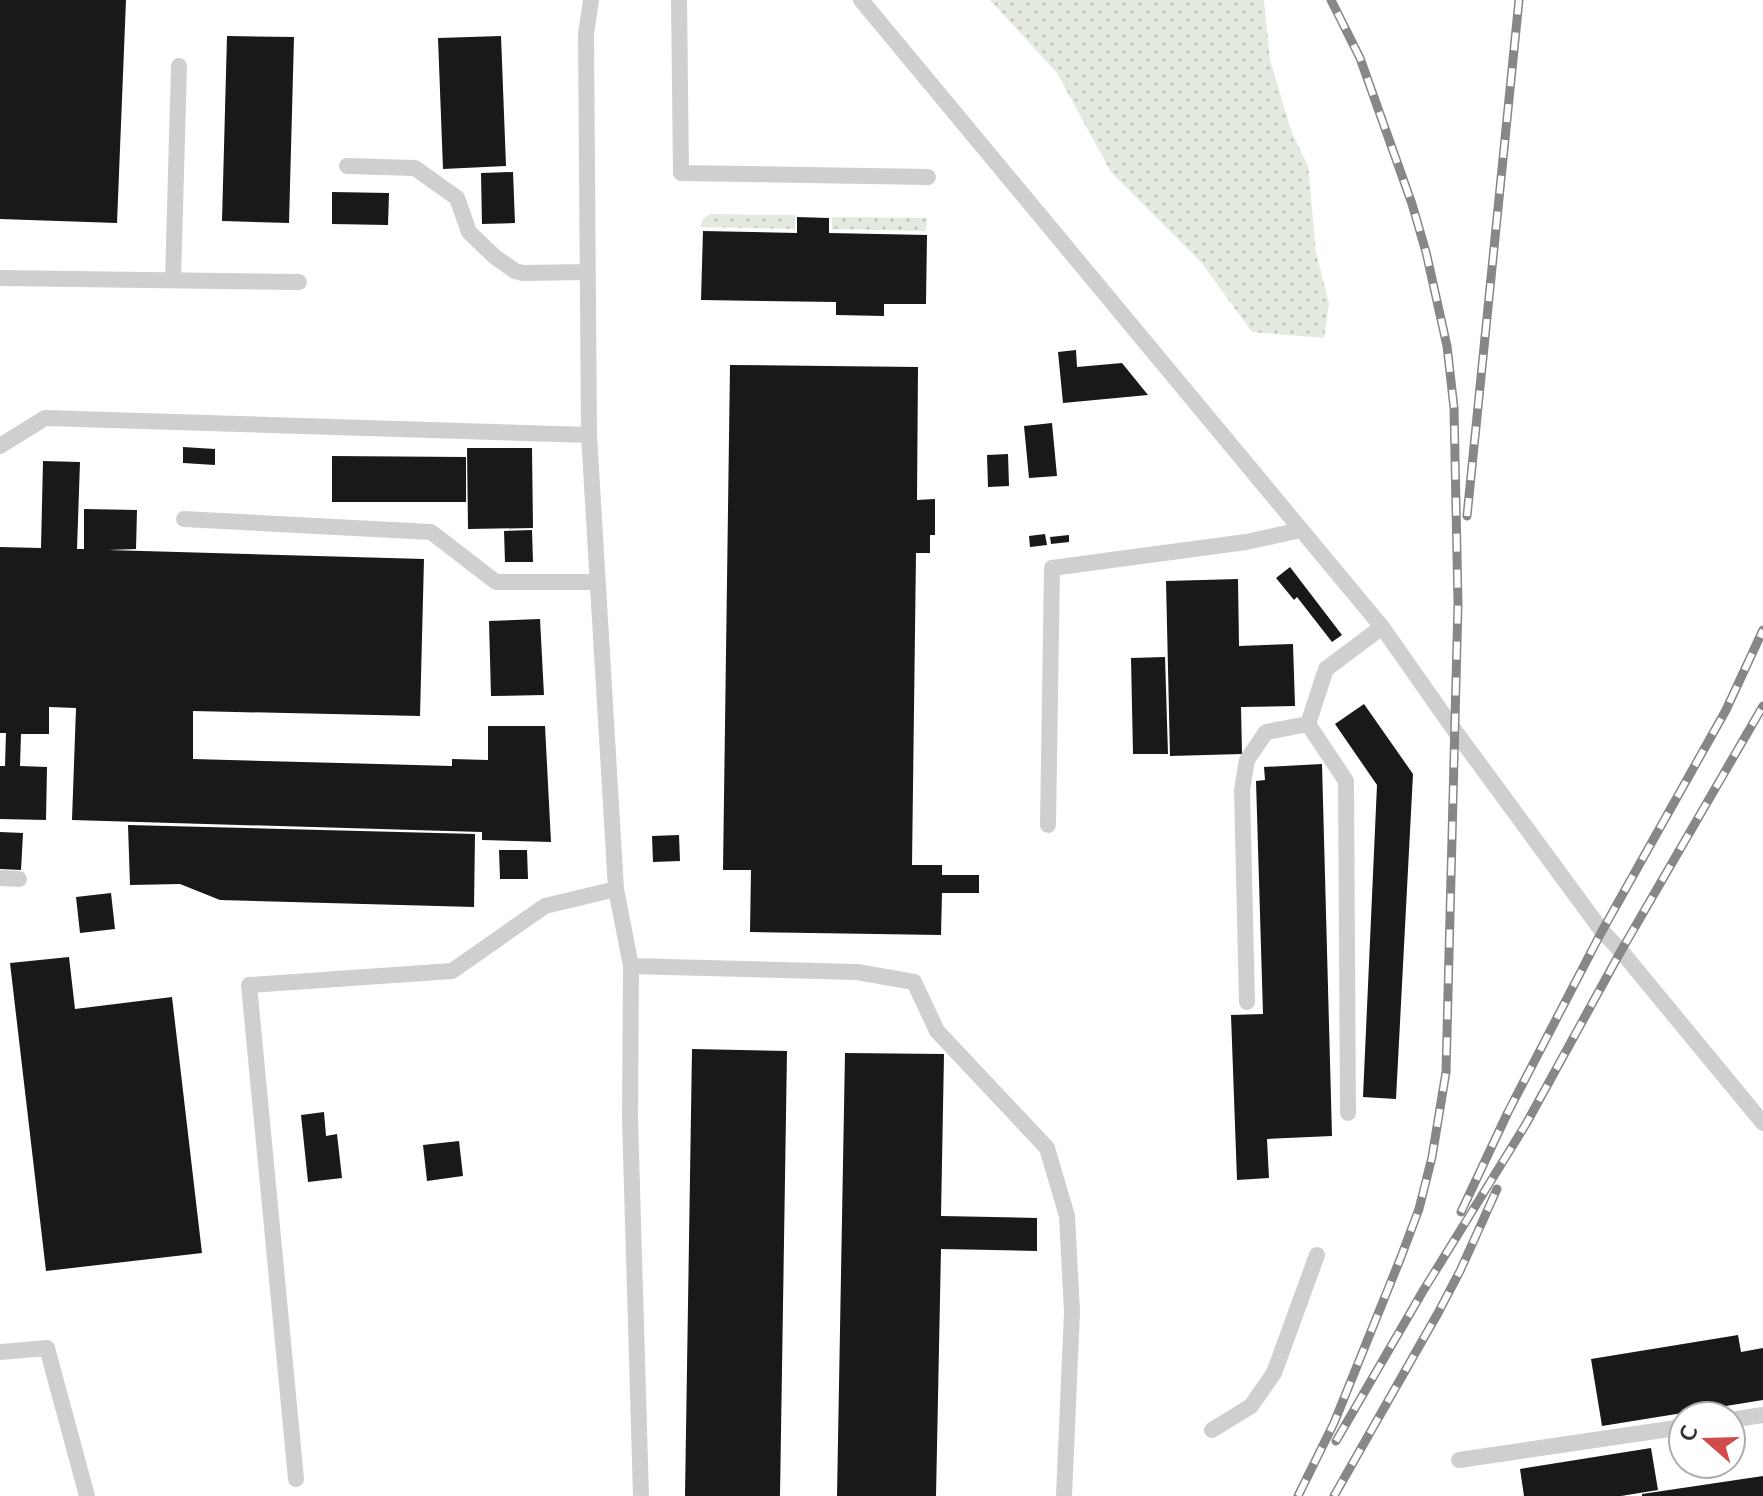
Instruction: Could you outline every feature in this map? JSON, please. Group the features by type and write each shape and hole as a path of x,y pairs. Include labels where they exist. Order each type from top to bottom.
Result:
{"lane":[{"path":"591,0 586,34 589,435 616,889 631,966 630,1119 641,1496"},
{"path":"679,0 681,173 928,177"},
{"path":"861,0 1382,627 1602,931 1763,1123"},
{"path":"173,280 179,66"},
{"path":"347,166 415,168 457,198 469,232 515,271 588,272"},
{"path":"0,278 299,282"},
{"path":"0,446 45,418 589,435"},
{"path":"184,519 431,532 496,582 598,582"},
{"path":"1048,825 1052,568 1246,542 1301,530"},
{"path":"1308,724 1326,669 1382,627"},
{"path":"1247,1002 1242,790 1247,760 1266,732 1308,724"},
{"path":"1308,724 1346,781 1348,1113"},
{"path":"0,878 19,879"},
{"path":"296,1479 249,985 452,971 545,906 616,889"},
{"path":"631,966 857,972 914,982 937,1031 1047,1148 1067,1216 1072,1312 1064,1496"},
{"path":"1212,1430 1251,1406 1274,1373 1317,1255"},
{"path":"0,1352 47,1348 87,1496"},
{"path":"1459,1460 1667,1429"}],"shaded area":[{"path":"990,0 1264,0 1270,60 1292,133 1308,166 1316,252 1329,304 1324,338 1252,332 1201,262 1111,172 1057,73"},
{"path":"710,214 795,215 795,229 700,227 703,219"},
{"path":"832,217 927,218 926,231 832,229"}],"building":[{"path":"0,0 126,0 117,223 0,219"},
{"path":"227,36 294,37 289,223 222,221"},
{"path":"501,36 506,166 443,169 438,38"},
{"path":"513,172 515,223 482,224 481,173"},
{"path":"332,192 389,193 388,225 332,224"},
{"path":"797,217 829,218 829,233 927,235 926,304 884,304 884,316 836,315 836,302 701,300 703,231 797,233"},
{"path":"1076,350 1077,367 1122,363 1148,395 1063,403 1058,352"},
{"path":"730,365 918,367 917,500 935,499 935,535 930,535 930,553 916,553 912,865 942,865 942,875 979,875 979,893 942,893 941,935 750,932 751,870 723,870"},
{"path":"1052,423 1057,476 1029,478 1024,426"},
{"path":"183,447 215,449 215,465 183,463"},
{"path":"467,448 532,448 533,528 468,529"},
{"path":"1008,454 1009,486 988,487 987,455"},
{"path":"332,456 466,457 466,502 332,502"},
{"path":"43,461 80,462 77,549 84,549 84,509 137,510 136,549 108,550 424,559 420,716 193,711 193,759 452,766 452,759 488,760 488,726 545,726 551,842 482,840 482,832 72,820 76,708 49,707 49,734 21,734 20,766 47,767 46,820 0,819 0,766 5,766 6,733 0,733 0,547 41,548"},
{"path":"532,530 533,562 505,562 504,531"},
{"path":"1045,534 1047,545 1030,547 1029,536"},
{"path":"1069,535 1069,542 1051,544 1050,537"},
{"path":"1290,567 1342,635 1332,642 1297,597 1294,600 1276,578"},
{"path":"1238,579 1239,646 1293,644 1295,706 1241,707 1242,754 1170,756 1166,581"},
{"path":"540,619 544,695 491,696 489,621"},
{"path":"1165,657 1168,754 1133,754 1131,658"},
{"path":"1364,704 1413,774 1396,1099 1363,1097 1377,785 1335,724"},
{"path":"1322,764 1332,1136 1267,1139 1269,1178 1237,1180 1231,1015 1263,1014 1256,781 1265,780 1264,767"},
{"path":"128,825 475,834 474,907 220,900 180,884 130,885"},
{"path":"0,832 23,833 21,870 0,869"},
{"path":"679,835 680,861 653,862 652,836"},
{"path":"499,850 527,850 528,879 500,879"},
{"path":"111,893 115,929 80,933 76,897"},
{"path":"69,957 75,1009 172,997 202,1253 46,1271 10,963"},
{"path":"692,1049 787,1051 780,1496 685,1496"},
{"path":"845,1053 944,1054 941,1216 1037,1218 1037,1251 941,1249 936,1496 837,1496"},
{"path":"324,1112 326,1136 337,1134 342,1178 308,1182 301,1115"},
{"path":"459,1141 463,1176 427,1181 423,1145"},
{"path":"1738,1335 1741,1352 1763,1348 1763,1400 1747,1403 1747,1400 1667,1400 1667,1416 1602,1426 1591,1359"},
{"path":"1651,1448 1658,1490 1621,1496 1524,1496 1520,1469"},
{"path":"1763,1476 1763,1496 1642,1496 1642,1494"}],"railway":[{"path":"1298,1496 1334,1423 1401,1257 1419,1209 1432,1157 1446,1072 1458,603 1454,408 1447,346 1412,204 1360,58 1331,0"},
{"path":"1467,516 1519,0"},
{"path":"1461,1212 1508,1112 1602,931 1726,710 1763,630"},
{"path":"1336,1441 1423,1291 1526,1124 1621,951 1763,706"},
{"path":"1334,1496 1438,1313 1497,1189"}]}
